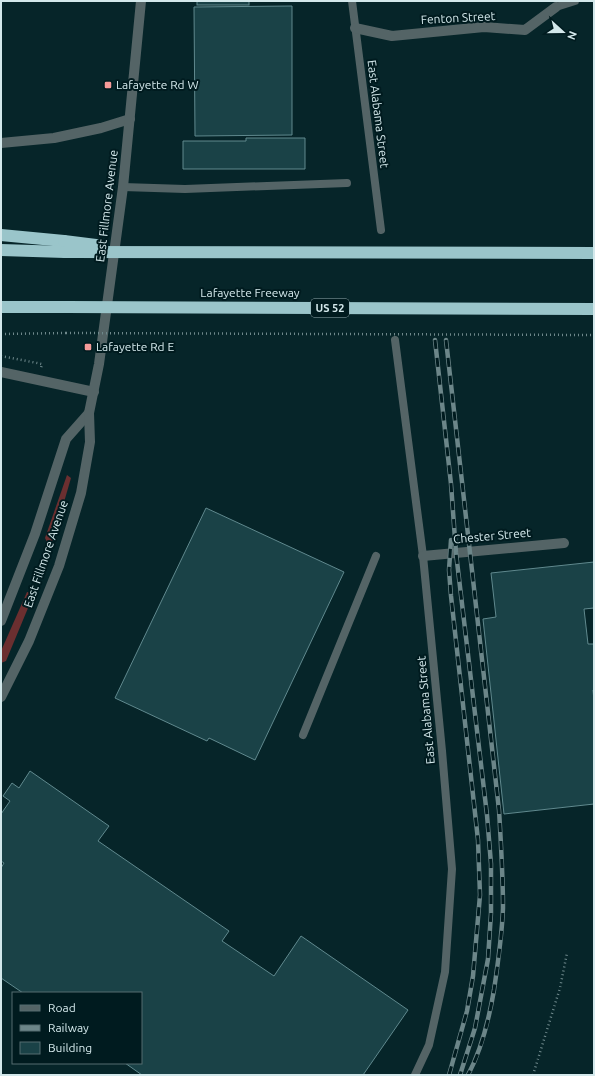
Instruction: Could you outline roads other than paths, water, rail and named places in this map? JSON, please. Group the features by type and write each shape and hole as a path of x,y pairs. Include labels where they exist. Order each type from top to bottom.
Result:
{"highway":[{"path":"1,235 65,247"},
{"path":"1,250 65,247 159,252 594,253"},
{"name":"Lafayette Freeway","path":"1,307 594,309"}],"street":[{"name":"East Fillmore Avenue","path":"1,697 29,641 61,557 81,493 90,442 89,413 99,364 123,187 141,1"},
{"name":"Fenton Street","path":"355,28 392,36 484,27 525,30 556,6"},
{"path":"1,143 54,138 101,128 130,119"},
{"path":"1,372 94,392"},
{"name":"East Fillmore Avenue","path":"1,621 35,534 66,439 89,413"},
{"name":"Chester Street","path":"423,556 564,543"}],"lane":[{"name":"East Alabama Street","path":"352,1 381,230"},
{"path":"556,6 575,1"},
{"path":"123,187 185,189 347,183"},
{"name":"East Alabama Street","path":"395,340 423,556 452,869 445,972 429,1045 415,1075"},
{"path":"302,735 376,556"}],"railway":[{"path":"435,340 451,484 456,553 487,815 491,864 491,913 488,959 475,1028 460,1075"},
{"path":"446,340 499,810 503,884 502,929 490,1012 477,1055 468,1075"},
{"path":"449,1075 467,1011 473,976 480,895 478,840 451,596 449,570 451,540"}],"place":[{"name":"Lafayette Rd W","path":"108,85"},
{"name":"Lafayette Rd E","path":"88,347"}]}
